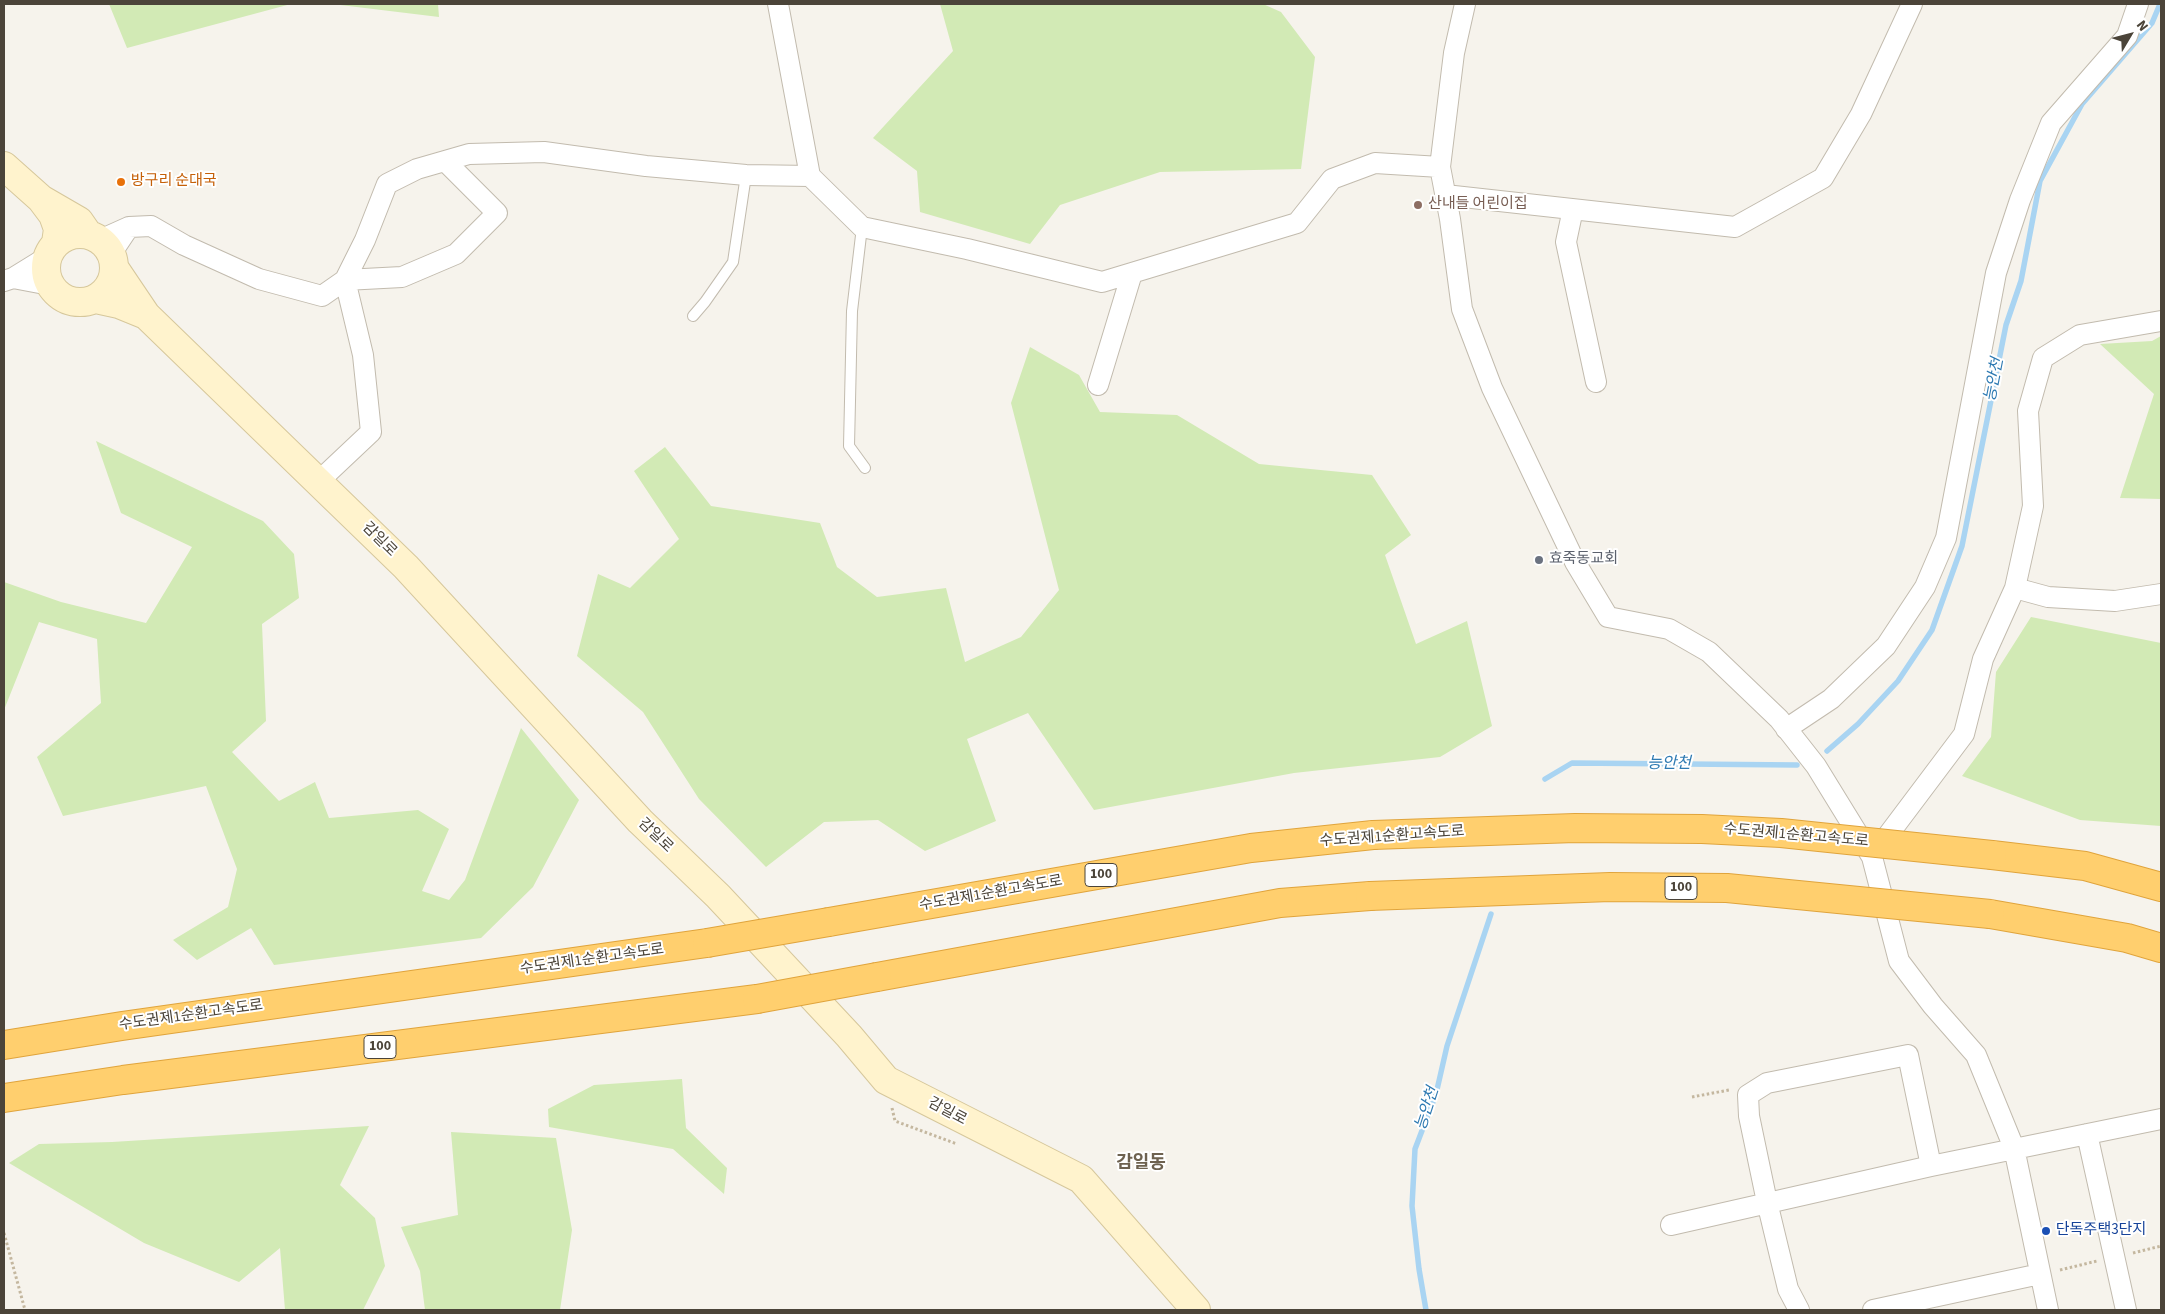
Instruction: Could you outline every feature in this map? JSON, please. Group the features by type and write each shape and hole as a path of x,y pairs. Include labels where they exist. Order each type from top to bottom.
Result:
{"highway":[{"name":"수도권제1순환고속도로","path":"4,1045 122,1026 708,943 1251,848 1373,835 1575,828 1702,829 1781,833 2085,866 2161,887"},
{"path":"2085,866 2161,873"},
{"name":"100","path":"4,1098 123,1080 757,999 1280,904 1370,896 1610,887 1727,888 1990,914 2126,938 2161,948"}],"street":[{"path":"778,4 810,176 862,227 967,249 1102,282 1297,223 1332,179 1375,163 1440,166"},
{"path":"1466,4 1454,53 1440,166 1446,195 1462,309 1492,388 1575,562 1608,617 1669,629 1709,652 1786,729 1816,766 1872,857 1899,961 1933,1006 1976,1055 2014,1148 2048,1310"},
{"path":"1446,195 1735,227 1823,178 1861,114 1912,4"},
{"path":"1786,729 1830,699 1886,646 1925,587 1946,538 1996,273 2020,200 2051,123 2127,36 2138,4"},
{"path":"9,280 52,250 66,236 77,234 105,240 151,226 184,245 260,279 322,296 345,280 365,240 387,184 417,169 470,154 544,152 646,166 746,175 810,176"},
{"path":"345,280 402,277 456,254 498,212 446,161"},
{"name":"감일로","path":"4,166 41,199 105,240 146,314 413,574 640,821 718,896 849,1036 886,1080 1081,1179 1196,1310"},
{"name":"감일로","path":"41,199 53,215 58,229 45,267 50,285 56,294 75,302 86,302 96,299 119,304 146,314"},
{"path":"1573,209 1566,242 1596,382"},
{"path":"96,299 106,292 112,281 105,240"},
{"path":"1098,385 1132,273"},
{"path":"9,280 50,285"},
{"path":"319,482 371,432 363,354 345,280"},
{"path":"1872,857 1964,734 1983,659 2015,588 2033,506 2028,411 2043,358 2080,335 2161,321"},
{"path":"2015,588 2048,597 2115,601 2161,594"},
{"path":"1799,1310 1788,1289 1767,1202 1749,1116 1748,1096 1766,1083 1908,1055 1931,1166"},
{"path":"1671,1225 2014,1148 2161,1119"},
{"path":"2087,1134 2126,1310"},
{"path":"1873,1310 2040,1274"}],"lane":[{"path":"693,316 733,262 746,175"},
{"path":"862,227 852,311 849,446 865,468"}],"path":[{"path":"886,1080 895,1121 960,1145"},
{"path":"4,1233 25,1310"}],"green space":[{"path":"109,4 291,4 127,48"},
{"path":"332,4 438,4 439,17"},
{"path":"940,4 1263,4 1281,12 1315,57 1301,169 1160,172 1060,205 1030,244 920,212 917,171 873,138 953,51"},
{"path":"2161,336 2161,499 2120,498 2154,394 2100,344 2152,341"},
{"path":"1030,347 1079,375 1100,412 1177,415 1259,464 1372,475 1411,535 1385,555 1416,644 1467,621 1492,726 1440,757 1294,773 1094,810 1028,713 967,739 996,821 925,851 878,820 824,822 766,867 699,799 643,712 577,656 598,574 630,588 679,539 634,471 665,447 711,506 820,523 837,567 877,597 946,588 965,662 1021,637 1059,590 1011,403"},
{"path":"96,441 263,521 294,554 299,598 262,624 266,721 232,752 279,801 315,782 329,818 418,810 449,829 422,891 449,900 465,880 521,728 579,800 533,887 481,938 274,965 251,928 197,960 173,940 228,907 237,869 206,786 63,816 37,757 101,703 97,639 39,622 4,710 4,582 61,602 146,623 192,547 121,513"},
{"path":"2031,617 2161,643 2161,826 2080,820 1962,776 1991,737 1996,672"},
{"path":"682,1079 686,1128 727,1168 724,1194 673,1149 549,1127 548,1109 594,1085"},
{"path":"369,1126 340,1185 375,1218 385,1266 363,1310 285,1310 280,1248 239,1282 144,1243 9,1163 39,1144 112,1142"},
{"path":"451,1132 556,1138 572,1230 560,1310 425,1310 420,1271 401,1227 458,1215"}],"waterway":[{"name":"능안천","path":"1827,751 1858,724 1898,681 1932,630 1962,546 2006,325 2021,281 2040,181 2082,104 2152,23 2160,4"},
{"name":"능안천","path":"1545,779 1572,763 1797,765"},
{"name":"능안천","path":"1426,1310 1412,1206 1415,1149 1436,1094 1447,1046 1491,914"}],"place":[{"name":"방구리 순대국","path":"121,182"},
{"name":"산내들 어린이집","path":"1418,205"},
{"name":"효죽동교회","path":"1539,560"},
{"name":"단독주택3단지","path":"2046,1231"}],"district":[{"name":"감일동","path":"1141,1164"}]}
